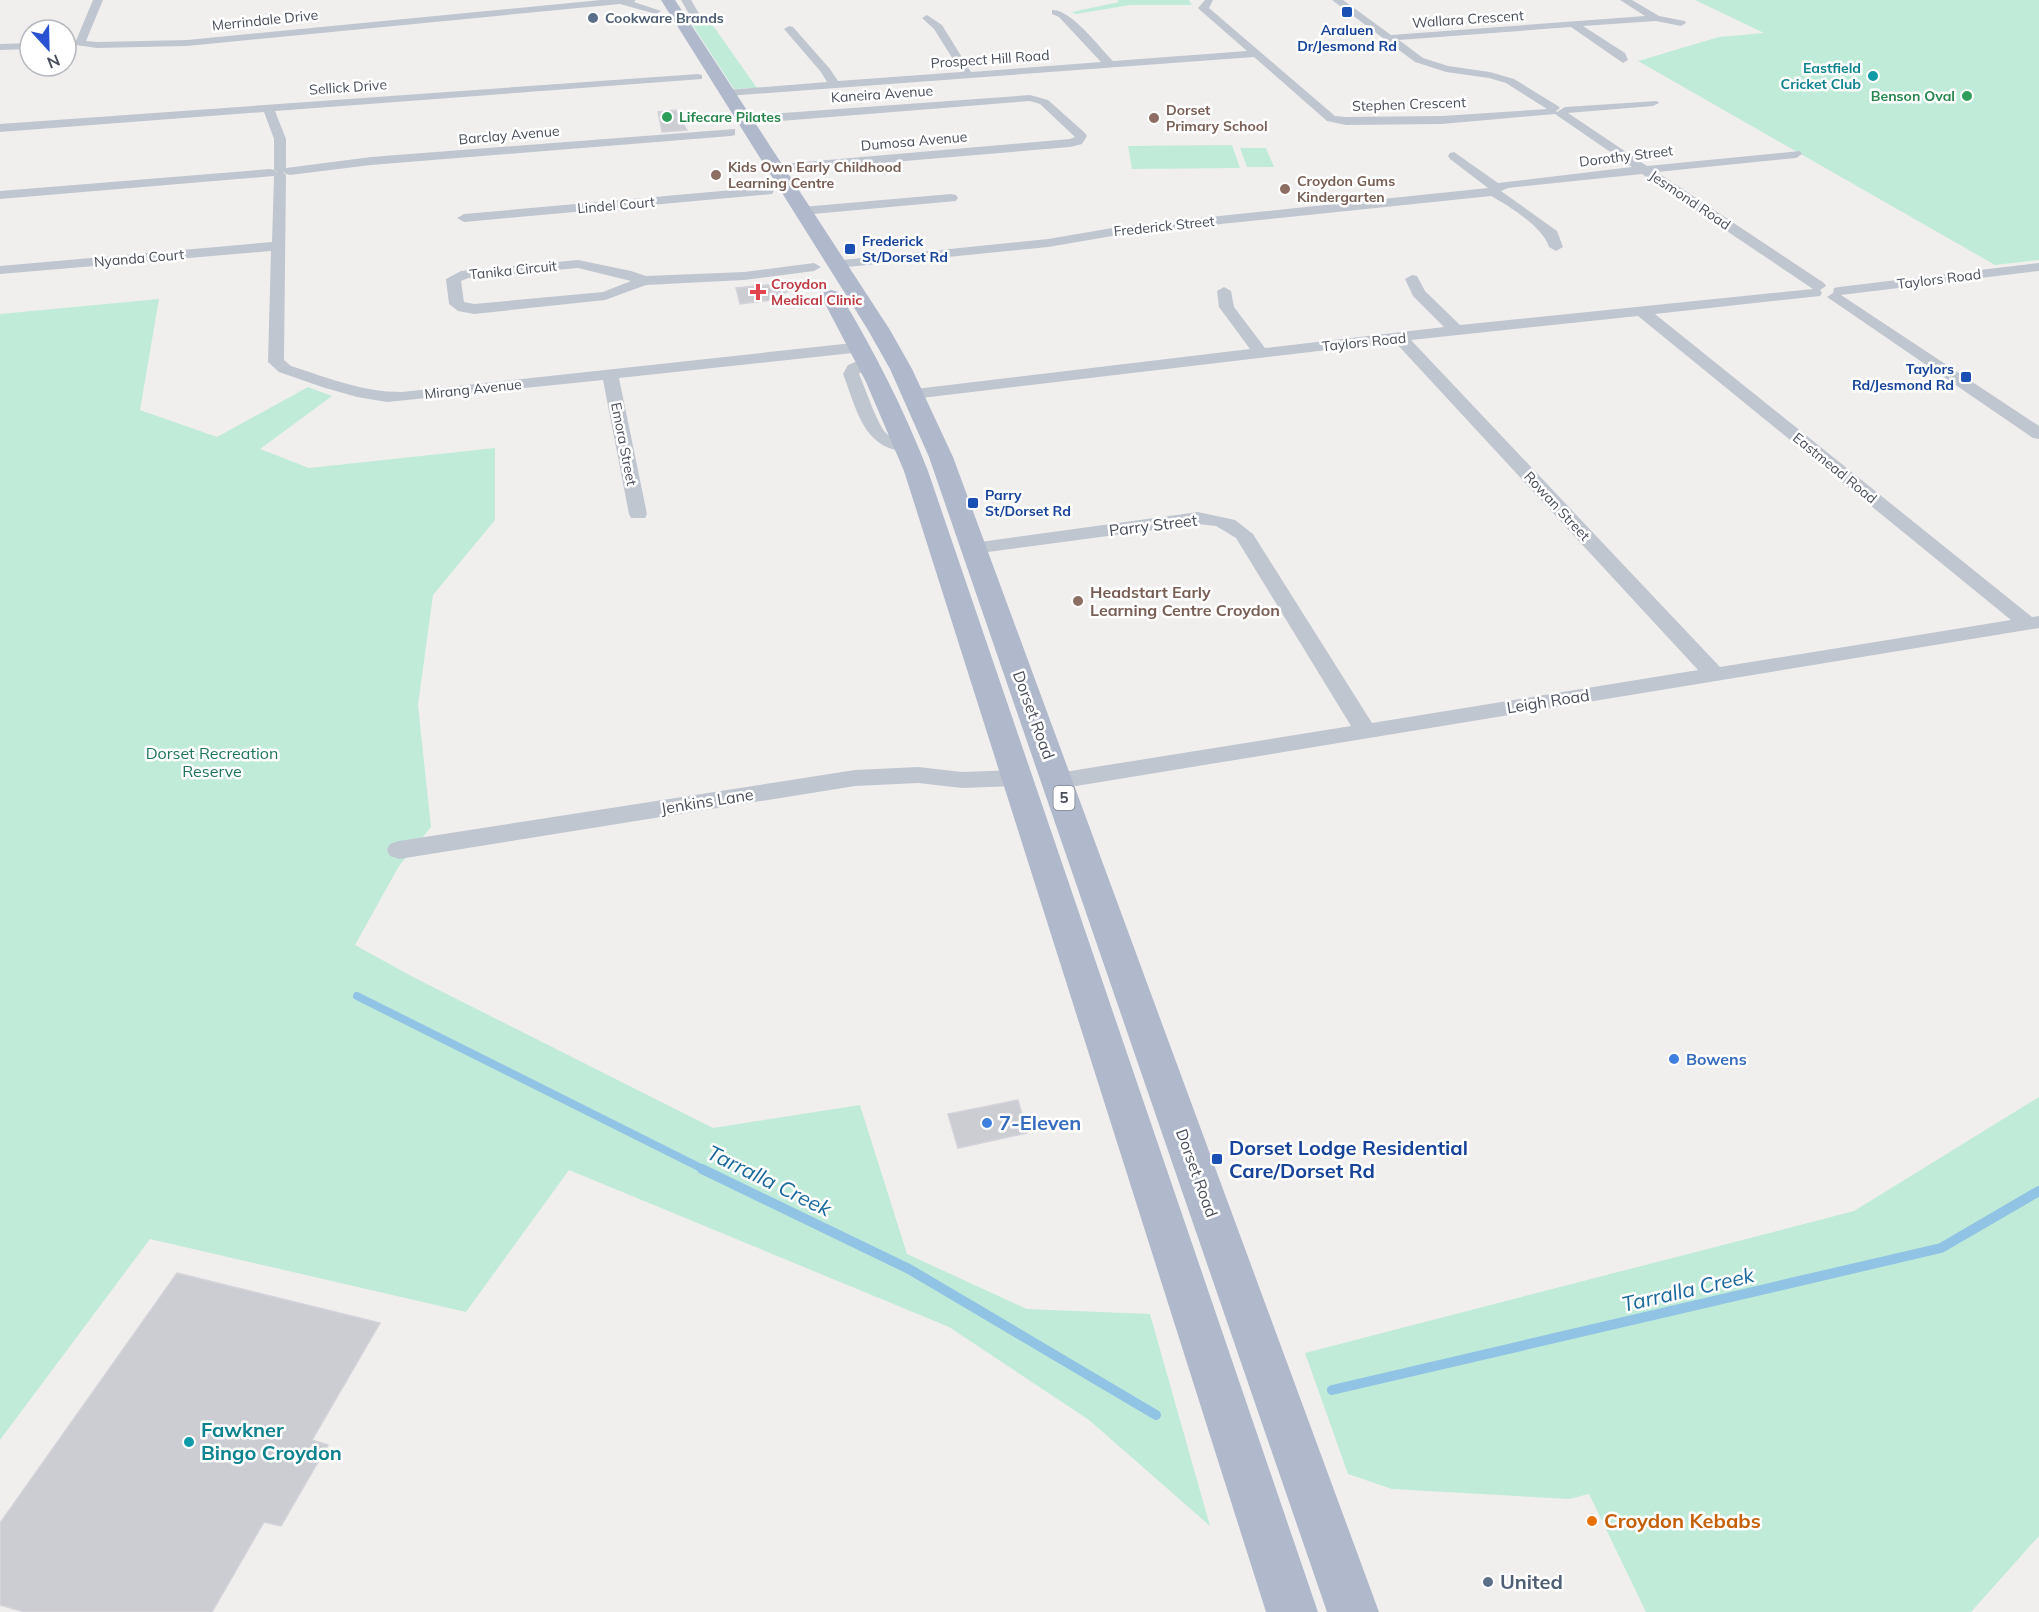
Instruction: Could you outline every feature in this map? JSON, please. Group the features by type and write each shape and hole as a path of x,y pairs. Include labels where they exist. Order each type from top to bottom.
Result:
{"main road":[{"name":"Dorset Road","path":"667,14 723,99 765,176 825,266 879,330 900,395 908,448 1292,1612"},
{"name":"Dorset Road","path":"765,176 802,211 866,354 900,395 941,457 1353,1612"},
{"path":"1017,778 1058,781"},
{"path":"1122,1095 1166,1088"}],"street":[{"path":"80,43 98,0"},
{"name":"Merrindale Drive","path":"80,43 97,45 188,43 593,0"},
{"path":"626,1 667,14 686,0"},
{"name":"Jesmond Road","path":"1336,0 1419,60 1446,69 1490,75 1510,81 1646,170 1817,289"},
{"path":"1624,0 1656,18 1681,23"},
{"name":"Merrindale Drive","path":"454,15 626,1"},
{"name":"Stephen Crescent","path":"1209,1 1203,8 1334,120 1442,120 1653,103"},
{"path":"1055,12 1064,15 1110,65"},
{"path":"927,18 938,27 968,75"},
{"name":"Wallara Crescent","path":"1389,38 1656,18"},
{"path":"1574,25 1621,55 1623,60"},
{"path":"789,29 826,72 834,85"},
{"path":"0,47 18,46"},
{"name":"Prospect Hill Road","path":"723,99 834,85 1256,54"},
{"path":"1435,76 1446,69"},
{"name":"Kaneira Avenue","path":"723,99 1024,98"},
{"name":"Dumosa Avenue","path":"765,176 1078,141 1081,136 1041,100 1024,98"},
{"name":"Sellick Drive","path":"0,128 268,108 723,99"},
{"name":"Barclay Avenue","path":"0,195 280,172 371,161 723,99"},
{"name":"Mirang Avenue","path":"268,108 280,139 274,358 279,366 285,369 381,397 610,374 866,354"},
{"name":"Dorothy Street","path":"1494,189 1796,154"},
{"path":"1454,156 1552,234 1556,247"},
{"name":"Lindel Court","path":"464,218 765,176"},
{"name":"Frederick Street","path":"825,266 1048,243 1124,230 1464,196 1494,189"},
{"path":"802,211 951,198"},
{"name":"Nyanda Court","path":"0,270 278,246"},
{"name":"Tanika Circuit","path":"644,281 631,275 578,264 466,274 453,279 457,304 463,308 474,309 605,296 644,281 744,276 825,266"},
{"name":"Taylors Road","path":"1836,294 2039,267"},
{"path":"1412,279 1418,292 1456,330"},
{"path":"1817,289 1836,294 2039,434"},
{"name":"Taylors Road","path":"900,395 1456,330 1643,312 1817,289"},
{"path":"1224,291 1227,307 1261,353"},
{"name":"Eastmead Road","path":"1643,312 2033,623"},
{"name":"Rowan Street","path":"1400,338 1714,674"},
{"path":"866,354 851,374 875,430 879,438 908,448"},
{"name":"Emora Street","path":"610,374 638,514"},
{"name":"Parry Street","path":"973,548 1198,518 1222,521 1235,527 1243,534 1365,730"},
{"name":"Leigh Road","path":"1058,781 2033,623"},
{"name":"Jenkins Lane","path":"399,850 855,778 918,775 962,780 1017,778"}],"green space":[{"path":"1117,0 1189,0 1192,5 1130,5 1076,14 1072,12 1119,2"},
{"path":"1695,0 2039,0 2039,260 1995,265 1638,61 1719,37 1764,33"},
{"path":"707,17 757,88 734,89 688,18"},
{"path":"1232,145 1240,168 1132,169 1128,146"},
{"path":"1240,148 1266,148 1274,167 1247,167"},
{"name":"Dorset Recreation Reserve","path":"159,299 140,410 217,437 308,387 332,396 260,449 309,468 495,448 495,520 433,595 418,705 431,827 399,866 355,945 413,977 713,1128 860,1105 907,1254 1027,1309 1150,1314 1210,1526 1089,1420 949,1327 569,1170 466,1312 150,1239 0,1440 0,314"},
{"path":"2039,1097 2039,1536 1971,1612 1646,1612 1589,1494 1569,1499 1392,1489 1348,1474 1305,1353 1854,1211"}],"building":[{"path":"676,110 687,130 662,132 658,112"},
{"name":"Croydon Medical Clinic","path":"808,281 771,300 740,304 736,288"},
{"name":"7-Eleven","path":"1018,1100 1027,1133 958,1148 948,1114"},
{"name":"Fawkner Bingo Croydon","path":"177,1273 380,1323 312,1440 328,1445 281,1526 264,1522 212,1612 25,1612 0,1605 0,1523"}],"waterway":[{"name":"Tarralla Creek","path":"357,996 705,1170"},
{"name":"Tarralla Creek","path":"702,1169 909,1269 1156,1415"},
{"name":"Tarralla Creek","path":"1332,1390 1941,1248 2039,1191"}],"place":[{"name":"Araluen Dr/Jesmond Rd","path":"1347,12"},
{"name":"Cookware Brands","path":"593,18"},
{"name":"Eastfield Cricket Club","path":"1873,76"},
{"name":"Benson Oval","path":"1967,96"},
{"name":"Lifecare Pilates","path":"667,117"},
{"name":"Dorset Primary School","path":"1154,118"},
{"name":"Kids Own Early Childhood Learning Centre","path":"716,175"},
{"name":"Croydon Gums Kindergarten","path":"1285,189"},
{"name":"Frederick St/Dorset Rd","path":"850,249"},
{"name":"Croydon Medical Clinic","path":"758,292"},
{"name":"Taylors Rd/Jesmond Rd","path":"1966,377"},
{"name":"Parry St/Dorset Rd","path":"973,503"},
{"name":"Headstart Early Learning Centre Croydon","path":"1078,601"},
{"name":"Bowens","path":"1674,1059"},
{"name":"7-Eleven","path":"987,1123"},
{"name":"Dorset Lodge Residential Care/Dorset Rd","path":"1217,1159"},
{"name":"Fawkner Bingo Croydon","path":"189,1442"},
{"name":"Croydon Kebabs","path":"1592,1521"},
{"name":"United","path":"1488,1582"}]}
